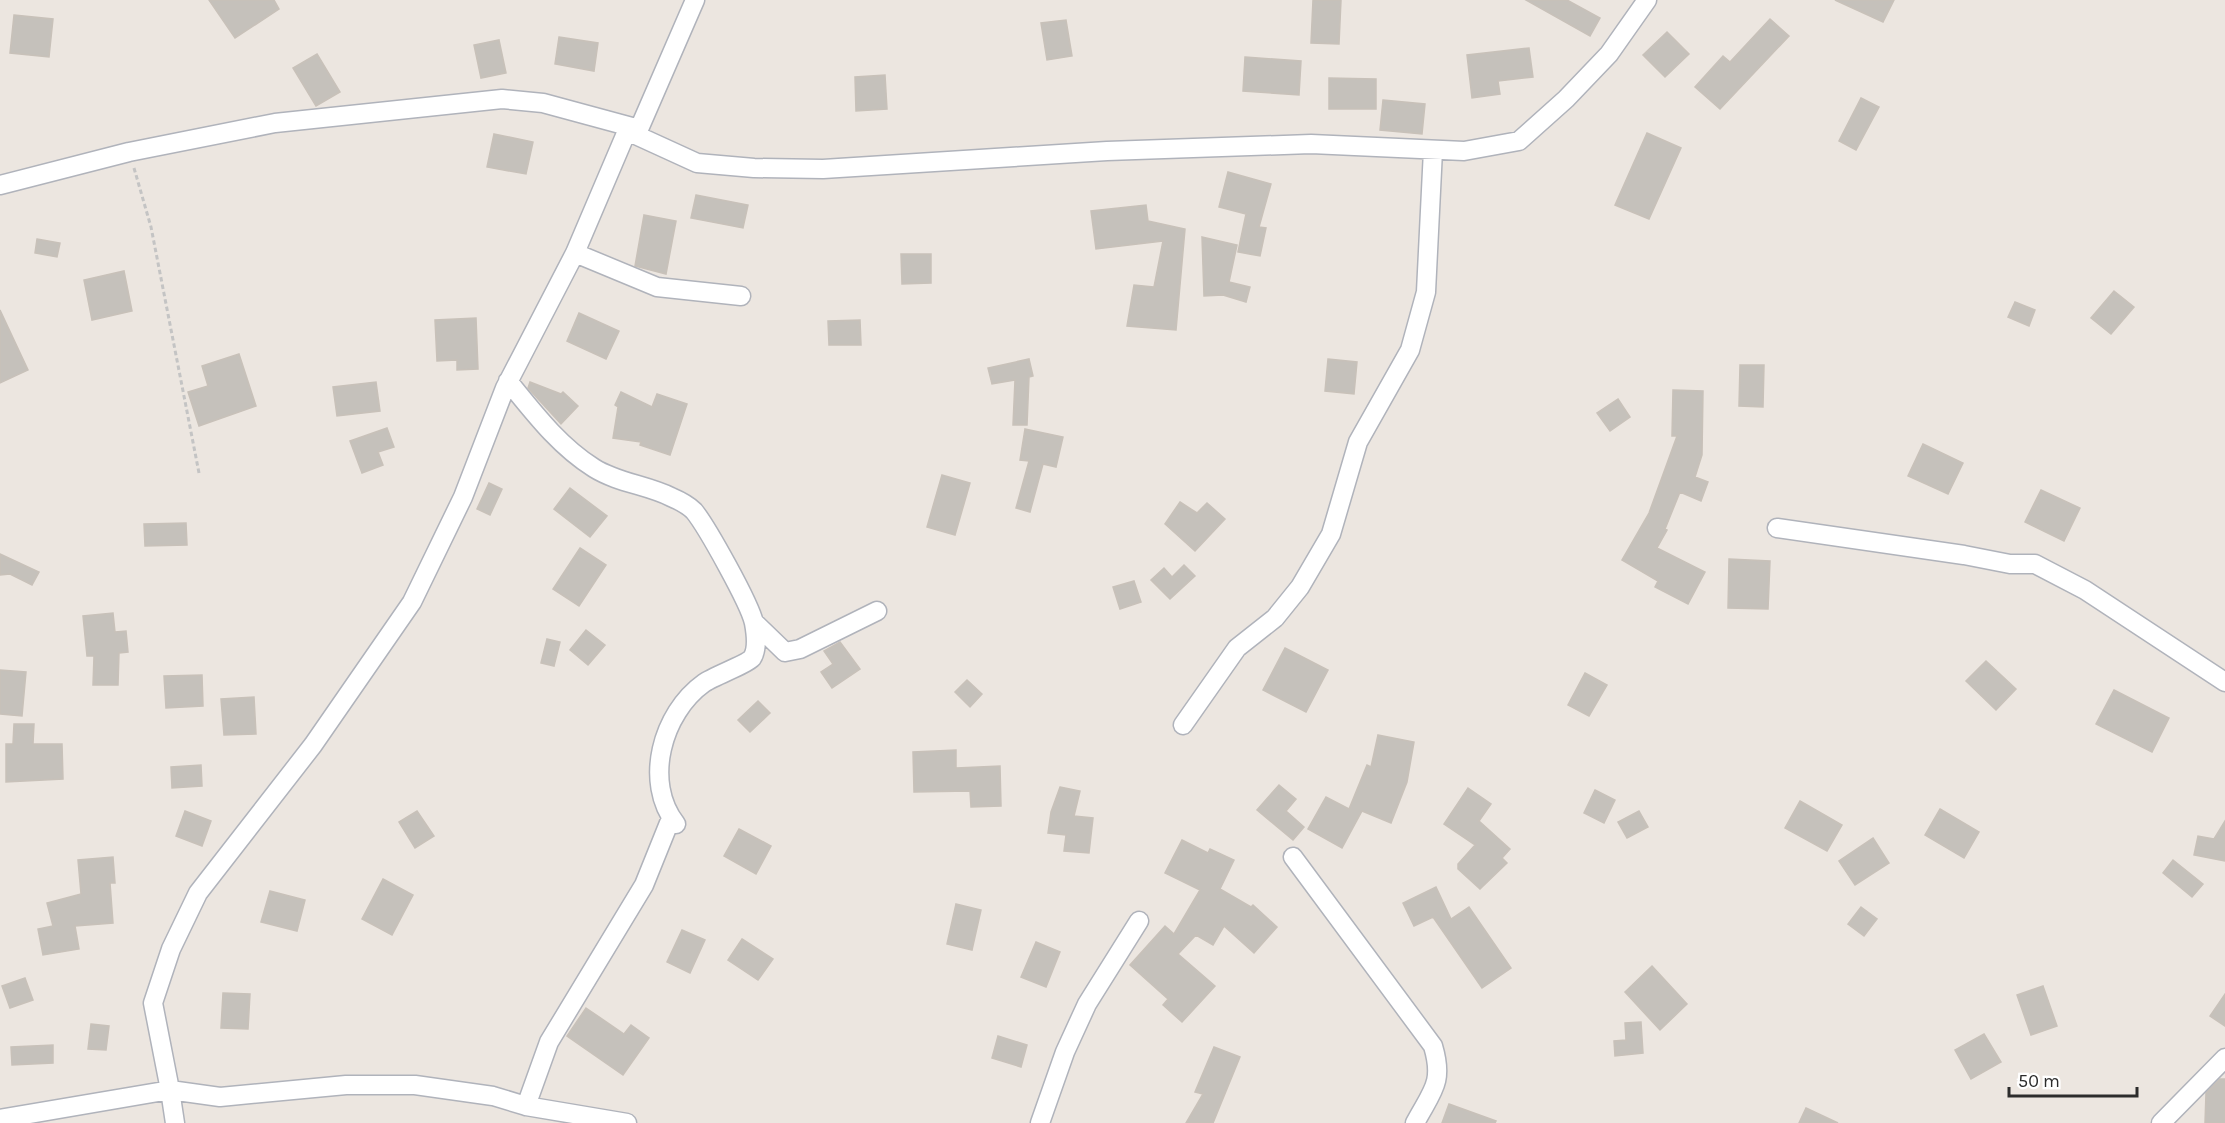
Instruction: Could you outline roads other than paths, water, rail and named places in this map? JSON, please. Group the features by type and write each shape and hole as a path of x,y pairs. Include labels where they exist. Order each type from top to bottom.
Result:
{"street":[{"path":"175,1123 153,1003 171,949 198,893 313,745 412,602 463,497 508,381 575,254 695,0"},
{"path":"0,185 129,152 275,123 502,99 543,103 633,130 697,163 754,168 823,168 1107,150 1311,144 1464,151 1519,141 1566,99 1609,54 1647,0"},
{"path":"1183,725 1237,648 1275,618 1300,587 1331,534 1358,442 1410,350 1426,292 1433,150"},
{"path":"575,254 657,287 741,296"},
{"path":"508,381 547,428 595,469 632,485 669,496 692,509 710,536 754,622 785,652 800,649 877,611"},
{"path":"1777,528 1964,555 2010,564 2035,564 2085,590 2225,682"},
{"path":"526,1106 549,1042 644,885 669,823 676,824 666,811 660,791 659,767 671,722 702,684 726,669 750,660 756,650 754,622"},
{"path":"1293,857 1433,1046 1439,1067 1438,1080 1415,1123"},
{"path":"1040,1123 1065,1052 1087,1004 1139,921"},
{"path":"2161,1123 2225,1058"},
{"path":"0,1119 170,1090 220,1097 346,1085 415,1085 493,1096 526,1106 627,1123"}]}
